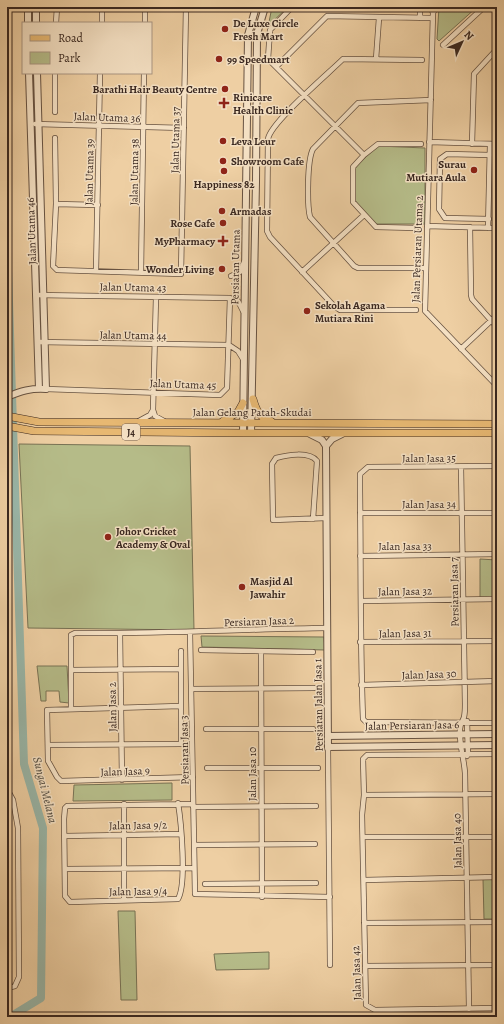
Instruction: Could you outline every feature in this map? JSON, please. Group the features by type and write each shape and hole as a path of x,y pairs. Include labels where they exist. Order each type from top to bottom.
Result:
{"main road":[{"path":"252,399 257,411 262,417 278,423"},
{"path":"221,422 238,412 243,403"},
{"name":"Jalan Gelang Patah-Skudai","path":"7,416 38,422 497,424"},
{"name":"Jalan Gelang Patah-Skudai","path":"8,426 34,431 497,433"}],"street":[{"path":"28,7 28,22"},
{"path":"36,7 36,22"},
{"path":"56,22 57,7"},
{"path":"102,7 102,22"},
{"path":"144,22 145,7"},
{"name":"Jalan Utama 37","path":"141,272 181,274 186,7"},
{"name":"Persiaran Utama","path":"243,433 248,35 256,7"},
{"name":"Persiaran Utama","path":"251,433 257,34 265,7"},
{"path":"292,7 270,30 268,59 364,155"},
{"path":"420,7 420,18"},
{"name":"Jalan Persiaran Utama 2","path":"431,7 433,15 425,310 497,386"},
{"name":"Jalan Persiaran Utama 2","path":"433,15 436,7"},
{"path":"443,45 484,7"},
{"path":"276,66 324,18 420,18 433,15"},
{"path":"376,60 379,18"},
{"path":"472,144 474,74 497,49"},
{"path":"416,310 340,310 334,306 270,237 267,231 268,139 269,133 274,126 343,59 422,60"},
{"name":"Jalan Utama 46","path":"29,74 36,295 41,342 43,389"},
{"name":"Jalan Utama 46","path":"37,74 43,296 41,342"},
{"path":"54,112 55,74"},
{"name":"Jalan Utama 39","path":"96,271 100,74"},
{"name":"Jalan Utama 38","path":"141,272 144,74"},
{"path":"426,268 358,268 354,266 310,217 308,211 310,153 335,125 358,103 431,100"},
{"name":"Jalan Utama 36","path":"30,124 184,128"},
{"path":"55,138 56,204 53,266 57,270 141,272"},
{"path":"429,142 497,144"},
{"path":"416,228 376,227 352,200 353,166 378,144 421,144"},
{"path":"488,228 490,144"},
{"path":"489,219 445,218 439,209 440,159 447,154 490,155"},
{"path":"56,204 98,205"},
{"path":"302,272 364,215"},
{"path":"427,226 497,228"},
{"path":"470,227 470,294 472,299 497,327"},
{"path":"231,276 240,272 245,260"},
{"name":"Jalan Utama 43","path":"36,295 230,298"},
{"path":"156,297 153,410 155,416 168,422"},
{"path":"230,298 241,304 244,314"},
{"name":"Jalan Utama 45","path":"43,389 220,395 227,388 230,298"},
{"path":"461,349 497,315"},
{"name":"Jalan Utama 44","path":"41,342 228,345"},
{"path":"228,345 238,351 244,363"},
{"path":"7,397 23,390 43,389"},
{"path":"137,422 150,415 153,410"},
{"path":"307,432 322,440 326,446 332,439 346,433"},
{"name":"Persiaran Jalan Jasa 1","path":"326,446 330,965"},
{"path":"313,519 317,460 310,455 285,455 276,458 272,464 273,520 313,519 326,518"},
{"name":"Jalan Jasa 35","path":"360,513 360,474 368,467 497,466"},
{"name":"Persiaran Jasa 7","path":"460,735 461,723 464,718 465,681 461,467"},
{"path":"360,513 362,601 360,642 363,719 366,722 497,723"},
{"name":"Jalan Jasa 34","path":"360,513 497,513"},
{"name":"Jalan Jasa 33","path":"360,556 497,554"},
{"name":"Jalan Jasa 32","path":"362,601 497,599"},
{"name":"Persiaran Jasa 2","path":"71,670 72,634 327,628"},
{"name":"Persiaran Jasa 3","path":"190,632 195,894 262,897"},
{"name":"Jalan Jasa 2","path":"120,634 122,780"},
{"name":"Jalan Jasa 31","path":"360,642 497,641"},
{"path":"201,650 312,652"},
{"path":"180,651 181,744 48,745 47,710 71,708 180,706"},
{"name":"Jalan Jasa 10","path":"261,652 262,897"},
{"path":"71,708 71,670 180,669"},
{"name":"Jalan Jasa 30","path":"361,685 497,681"},
{"path":"191,690 314,688"},
{"path":"464,718 468,723 468,754 464,759"},
{"path":"206,729 313,728"},
{"name":"Jalan Persiaran Jasa 6","path":"328,736 497,734"},
{"name":"Jalan Jasa 40","path":"460,735 461,754 464,759 466,795 469,1009"},
{"name":"Jalan Persiaran Jasa 6","path":"328,748 497,744"},
{"name":"Jalan Jasa 9","path":"48,745 48,761 58,780 61,782 193,777"},
{"name":"Jalan Jasa 42","path":"461,754 370,754 363,759 364,795 362,815 366,1005 375,1010 497,1008"},
{"path":"461,754 497,754"},
{"path":"207,768 318,768"},
{"path":"7,789 13,800 18,828 19,977 15,986 7,988"},
{"path":"364,795 497,794"},
{"path":"7,800 13,800"},
{"path":"194,868 65,869 64,836 65,813 67,806 178,803 193,806 316,806"},
{"name":"Jalan Jasa 9/2","path":"64,836 181,834 178,803"},
{"path":"124,804 124,900"},
{"path":"181,834 182,868"},
{"path":"363,837 497,837"},
{"path":"194,845 315,844"},
{"name":"Jalan Jasa 9/4","path":"65,869 67,899 70,902 178,899 180,894 182,868"},
{"path":"364,880 497,877"},
{"path":"205,884 316,883"},
{"path":"262,897 330,897"},
{"path":"364,922 497,922"},
{"path":"365,966 497,965"}],"green space":[{"path":"272,7 288,7 270,24 269,22"},
{"path":"439,7 477,7 439,41 437,39"},
{"path":"378,146 425,148 425,224 376,224 355,201 355,167"},
{"name":"Johor Cricket Academy & Oval","path":"19,444 190,446 194,630 28,628"},
{"path":"480,559 497,560 497,598 480,598"},
{"path":"201,636 324,637 325,650 202,647"},
{"path":"37,666 67,666 69,703 60,702 59,691 46,691 46,701 41,701"},
{"path":"172,783 172,800 73,801 74,785"},
{"path":"483,879 497,880 497,919 484,919"},
{"path":"118,911 135,911 137,1000 121,1000"},
{"path":"269,952 269,969 216,970 214,954"}],"waterway":[{"name":"Sungai Melana","path":"7,240 24,764 43,828 41,998 10,1017"}],"place":[{"name":"De Luxe Circle Fresh Mart","path":"225,29"},
{"name":"99 Speedmart","path":"219,59"},
{"name":"Barathi Hair Beauty Centre","path":"225,89"},
{"name":"Rinicare Health Clinic","path":"224,103"},
{"name":"Leva Leur","path":"223,141"},
{"name":"Showroom Cafe","path":"223,161"},
{"name":"Surau Mutiara Aula","path":"474,170"},
{"name":"Happiness 82","path":"224,171"},
{"name":"Armadas","path":"222,211"},
{"name":"Rose Cafe","path":"223,223"},
{"name":"MyPharmacy","path":"223,241"},
{"name":"Wonder Living","path":"222,269"},
{"name":"Sekolah Agama Mutiara Rini","path":"307,311"},
{"name":"Johor Cricket Academy & Oval","path":"108,537"},
{"name":"Masjid Al Jawahir","path":"242,587"}]}
